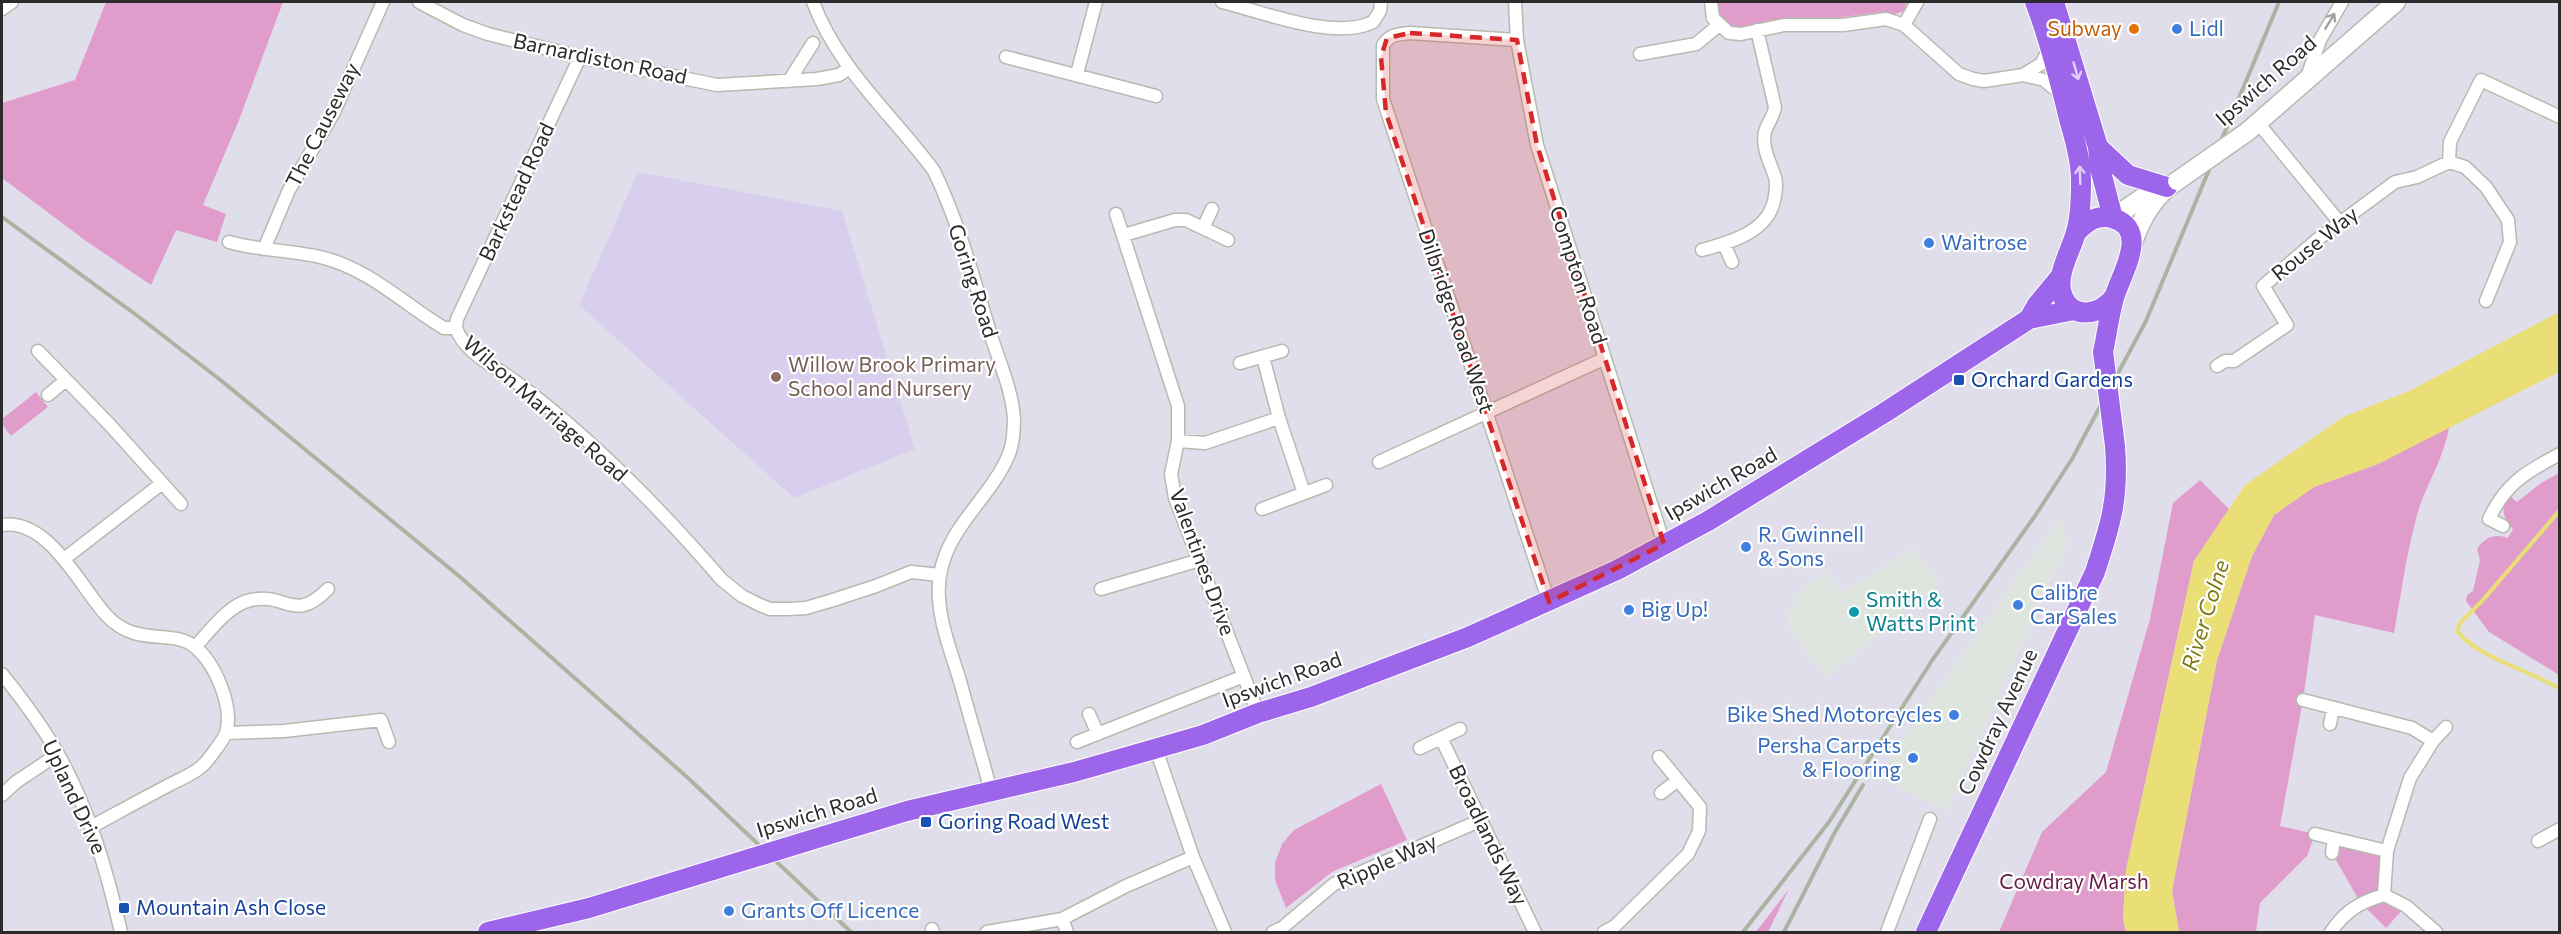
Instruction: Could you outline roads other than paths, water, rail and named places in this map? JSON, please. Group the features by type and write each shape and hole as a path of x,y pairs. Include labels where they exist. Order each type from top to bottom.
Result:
{"main road":[{"path":"2035,2 2064,97 2081,170 2076,233 2061,276 2062,296 2067,304 2077,311 2100,310 2114,297 2133,242 2127,228 2113,218 2102,216 2092,219 2076,233"},
{"path":"2054,2 2077,70 2098,147 2100,168 2113,218"},
{"path":"2098,147 2128,175 2169,186"},
{"name":"Ipswich Road","path":"2029,318 2061,276"},
{"name":"Cowdray Avenue","path":"1926,933 2095,572 2114,512 2118,481 2104,356 2114,297"},
{"name":"Ipswich Road","path":"488,933 589,908 907,811 1074,772 1203,735 1432,651 1549,602 1617,570 1769,486 2029,318 2077,311"},
{"name":"Cowdray Avenue","path":"2077,311 2104,356"}],"street":[{"path":"2,9 12,2"},
{"name":"The Causeway","path":"264,249 289,190 334,112 383,2"},
{"name":"Barnardiston Road","path":"419,2 464,25 488,34 580,57 717,85 789,81 839,75 848,69"},
{"name":"Goring Road","path":"813,2 830,41 848,69 886,115 915,145 934,171 942,188 982,306 1014,418 1010,451 1002,469 982,500 959,526 949,544 940,575 940,609 991,791"},
{"path":"1077,74 1096,2"},
{"path":"1222,2 1323,26 1349,29 1373,22 1380,11 1381,2"},
{"name":"Compton Road","path":"1515,2 1517,40 1536,145 1664,544"},
{"path":"1711,2 1713,18 1729,33 1741,34 1784,25 1843,25 1886,19 1904,25 1959,74 1984,81 2023,75 2044,80 2053,85 2064,97"},
{"path":"1904,25 1917,2"},
{"path":"2305,81 2320,40 2342,2"},
{"name":"Ipswich Road","path":"2113,218 2142,198 2169,186 2253,128 2396,2"},
{"path":"1640,54 1696,44 1719,25"},
{"path":"1702,250 1724,244 1752,232 1762,223 1774,202 1776,182 1765,146 1764,133 1773,119 1775,107 1757,30"},
{"name":"Dilbridge Road West","path":"1517,40 1410,33 1387,38 1381,57 1386,113 1549,602"},
{"path":"789,81 813,44"},
{"path":"2023,75 2041,64 2050,47"},
{"name":"Barkstead Road","path":"456,328 457,319 580,57"},
{"path":"1006,57 1156,96"},
{"path":"2487,301 2510,242 2508,220 2486,187 2465,167 2449,162 2450,142 2481,80 2559,117"},
{"path":"2253,128 2340,223"},
{"name":"Rouse Way","path":"2217,366 2225,361 2234,361 2287,325 2263,286 2340,223 2395,182 2417,177 2449,162"},
{"name":"Ipswich Road","path":"2133,242 2145,215 2169,186"},
{"path":"1203,228 1212,209"},
{"name":"Valentines Drive","path":"1116,214 1178,406 1178,441 1171,474 1175,498 1258,713"},
{"path":"1124,235 1175,220 1186,220 1228,240"},
{"name":"Wilson Marriage Road","path":"229,242 309,255 346,266 364,273 444,328 456,328 466,346 548,406 608,458 722,580 742,596 770,609 806,608 876,586 911,572 940,575"},
{"path":"1724,244 1732,262"},
{"path":"38,351 109,424 181,504"},
{"path":"1240,363 1282,351"},
{"path":"1263,357 1279,418 1304,493"},
{"path":"1379,462 1599,361"},
{"path":"48,395 66,380"},
{"path":"1178,441 1205,443 1279,418"},
{"path":"2503,526 2489,519 2499,498 2526,472 2559,454"},
{"path":"64,559 161,484"},
{"path":"1262,509 1326,485"},
{"path":"2,525 22,527 38,534 64,559 107,616 123,629 137,635 185,641 195,647 220,680 226,710 226,733 202,767 91,827"},
{"path":"1101,589 1200,560"},
{"path":"195,647 216,624 240,604 252,599 265,599 299,607 309,605 328,589"},
{"name":"Upland Drive","path":"2,674 26,705 58,754 91,827 105,867 121,933"},
{"name":"Ipswich Road","path":"1077,742 1244,676"},
{"path":"2302,700 2412,728 2433,741"},
{"path":"2330,724 2333,708"},
{"path":"1089,714 1098,734"},
{"path":"226,733 284,731 381,720 389,742"},
{"path":"2384,895 2387,851 2410,778 2433,741 2446,727"},
{"name":"Broadlands Way","path":"1420,748 1460,729"},
{"name":"Broadlands Way","path":"1440,738 1535,933"},
{"path":"1156,748 1193,857 1225,933"},
{"path":"2,795 16,782 58,754"},
{"path":"1604,933 1615,926 1688,854 1699,831 1700,807 1659,757"},
{"path":"1661,793 1678,780"},
{"path":"1887,933 1930,819"},
{"name":"Ripple Way","path":"1273,933 1334,884 1479,821"},
{"path":"2538,841 2559,829"},
{"path":"2315,834 2387,851"},
{"path":"2332,853 2334,838"},
{"path":"987,933 1062,919 1126,886 1193,857"},
{"path":"2331,933 2337,923 2360,902 2384,895 2406,906 2436,933"},
{"path":"1062,919 1066,933"}],"water":[{"name":"River Colne","path":"2559,312 2559,372 2378,464 2314,487 2274,515 2252,556 2217,660 2172,891 2179,932 2126,932 2123,918 2126,870 2194,561 2245,485 2343,417 2409,391"}],"waterway":[{"path":"2560,510 2483,600 2460,623 2457,631 2465,640 2490,656 2560,689"}],"railway":[{"path":"1743,932 1829,822 1933,659 2035,516 2072,459 2146,321 2279,2"},
{"path":"2,217 139,317 223,382 459,576 687,777 851,932"},
{"path":"1784,932 1835,832 1863,785"}],"place":[{"name":"Subway","path":"2134,29"},
{"name":"Lidl","path":"2177,29"},
{"name":"Waitrose","path":"1929,243"},
{"name":"Willow Brook Primary School and Nursery","path":"776,377"},
{"name":"Orchard Gardens","path":"1959,380"},
{"name":"R. Gwinnell & Sons","path":"1746,547"},
{"name":"Calibre Car Sales","path":"2018,605"},
{"name":"Big Up!","path":"1629,610"},
{"name":"Smith & Watts Print","path":"1854,612"},
{"name":"Bike Shed Motorcycles","path":"1954,715"},
{"name":"Persha Carpets & Flooring","path":"1913,758"},
{"name":"Goring Road West","path":"926,822"},
{"name":"Mountain Ash Close","path":"124,908"},
{"name":"Grants Off Licence","path":"729,911"}],"park label":[{"name":"Cowdray Marsh","path":"2074,882"}]}
